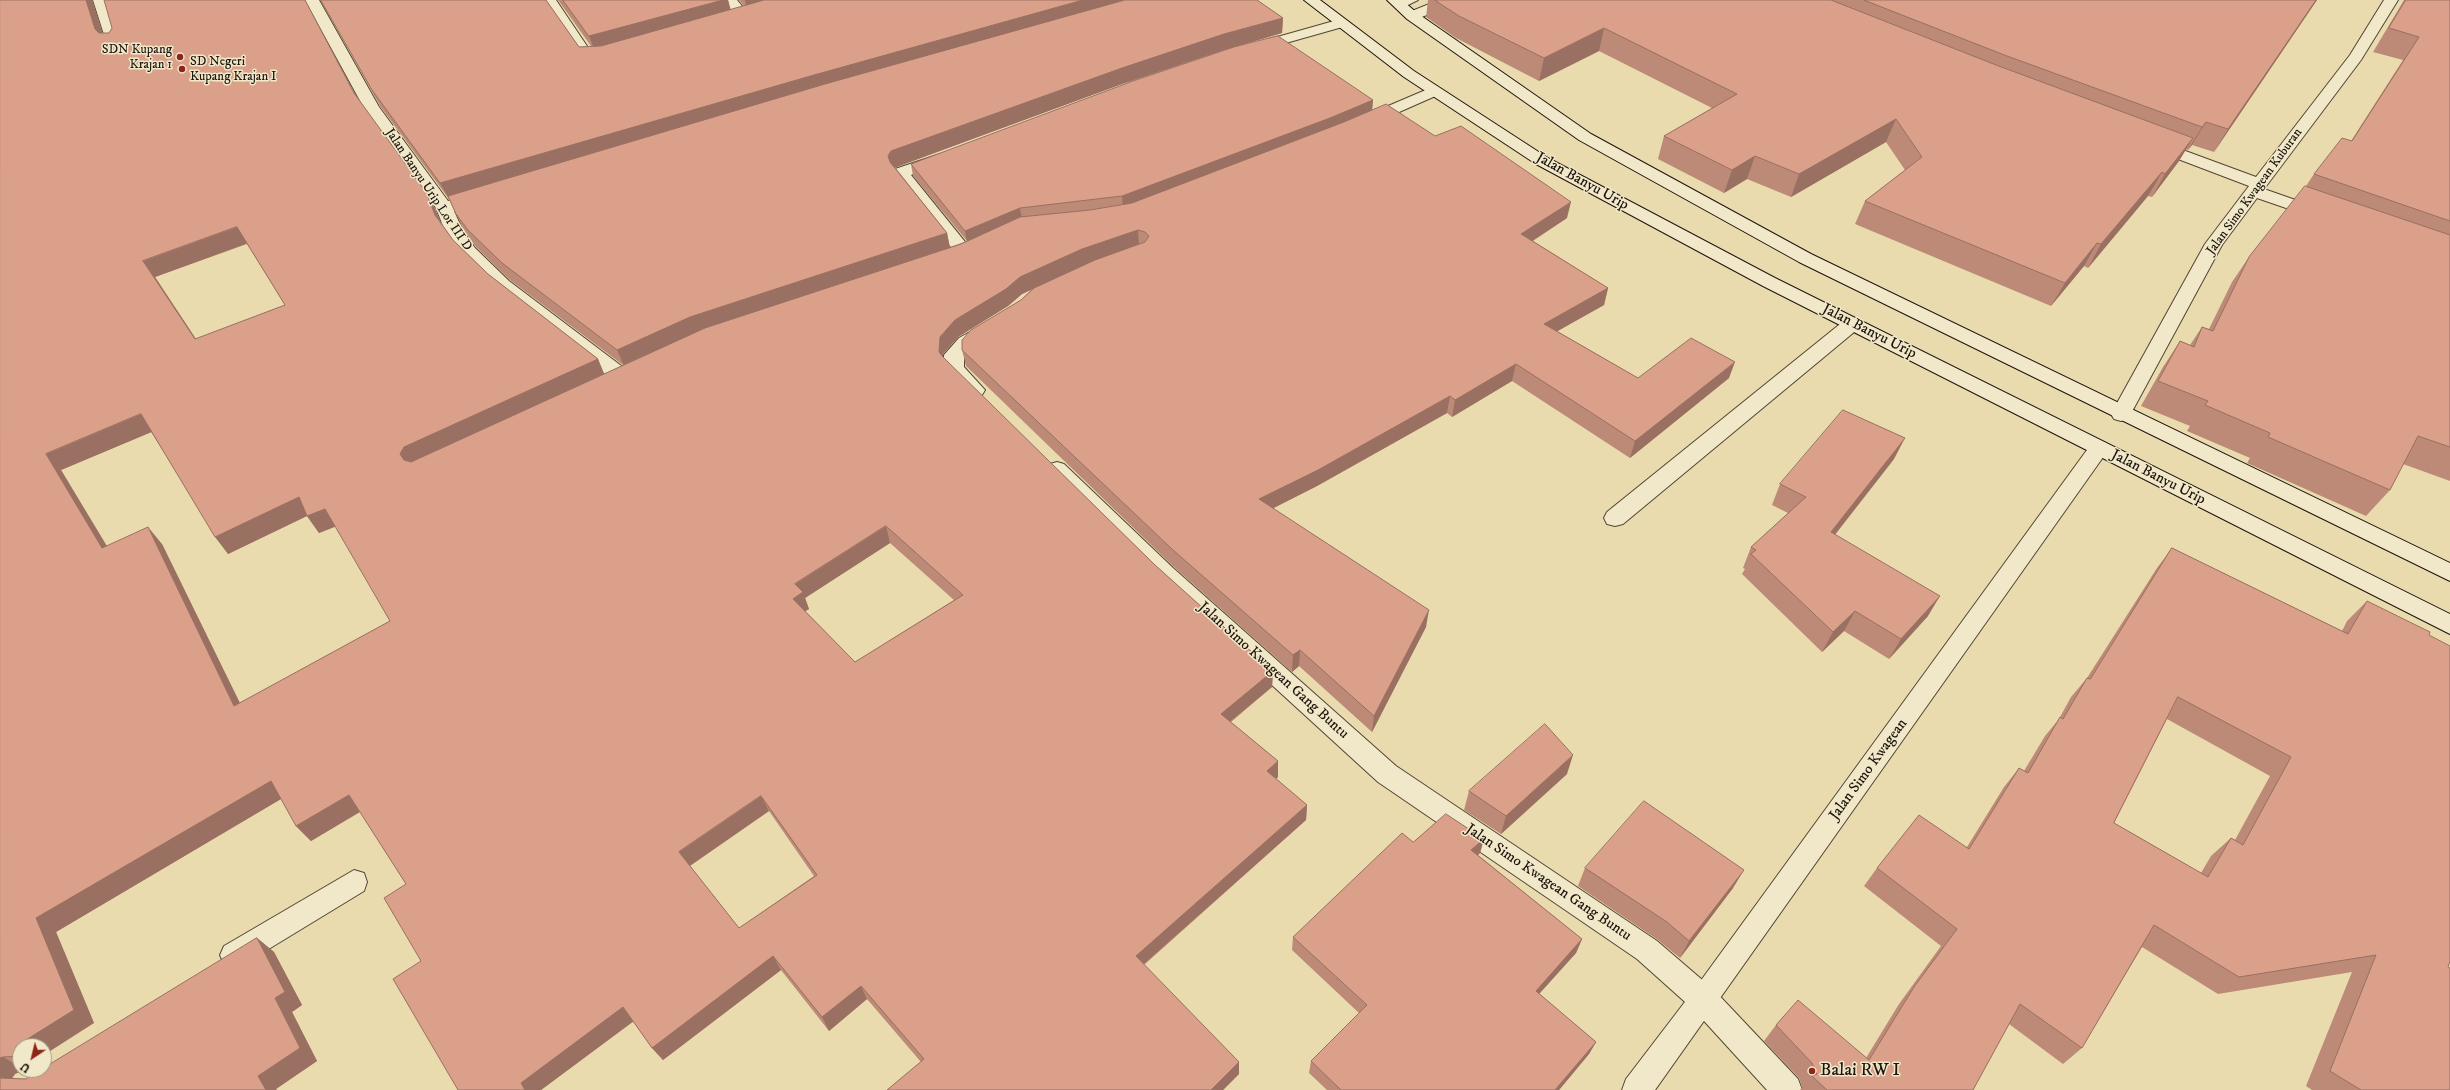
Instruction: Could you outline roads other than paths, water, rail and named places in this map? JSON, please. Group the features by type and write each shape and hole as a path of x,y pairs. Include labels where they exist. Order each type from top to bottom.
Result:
{"street":[{"path":"100,0 114,44"},
{"name":"Jalan Banyu Urip Lor III D","path":"312,0 372,108 444,208 454,231 485,268 503,285 621,377"},
{"path":"549,0 587,57 601,57 616,53"},
{"path":"730,0 744,17"},
{"name":"Jalan Banyu Urip","path":"1311,0 1435,91 1542,161 1852,324 2450,625"},
{"path":"1404,5 1452,0"},
{"name":"Jalan Simo Kwagean Kuburan","path":"2127,402 2214,244 2356,57 2391,0"},
{"path":"1404,5 1585,137 1805,258 2127,402 2450,573"},
{"path":"729,21 758,12"},
{"path":"1237,52 1341,23"},
{"path":"1350,128 1435,91"},
{"path":"2139,139 2334,220"},
{"path":"952,154 901,174 963,252"},
{"path":"444,208 497,192"},
{"path":"988,402 954,369 954,355 966,342 1005,318"},
{"path":"1615,518 1852,324"},
{"name":"Jalan Simo Kwagean","path":"1637,1090 1704,1000 2099,448"},
{"name":"Jalan Simo Kwagean Gang Buntu","path":"1039,452 1165,574 1387,774 1647,950 1704,1000 1787,1090"},
{"path":"212,969 354,882"}],"place":[{"name":"SDN Kupang Krajan 1","path":"180,57"},
{"name":"SD Negeri Kupang Krajan I","path":"182,69"},
{"name":"Balai RW I","path":"1812,1071"}]}
